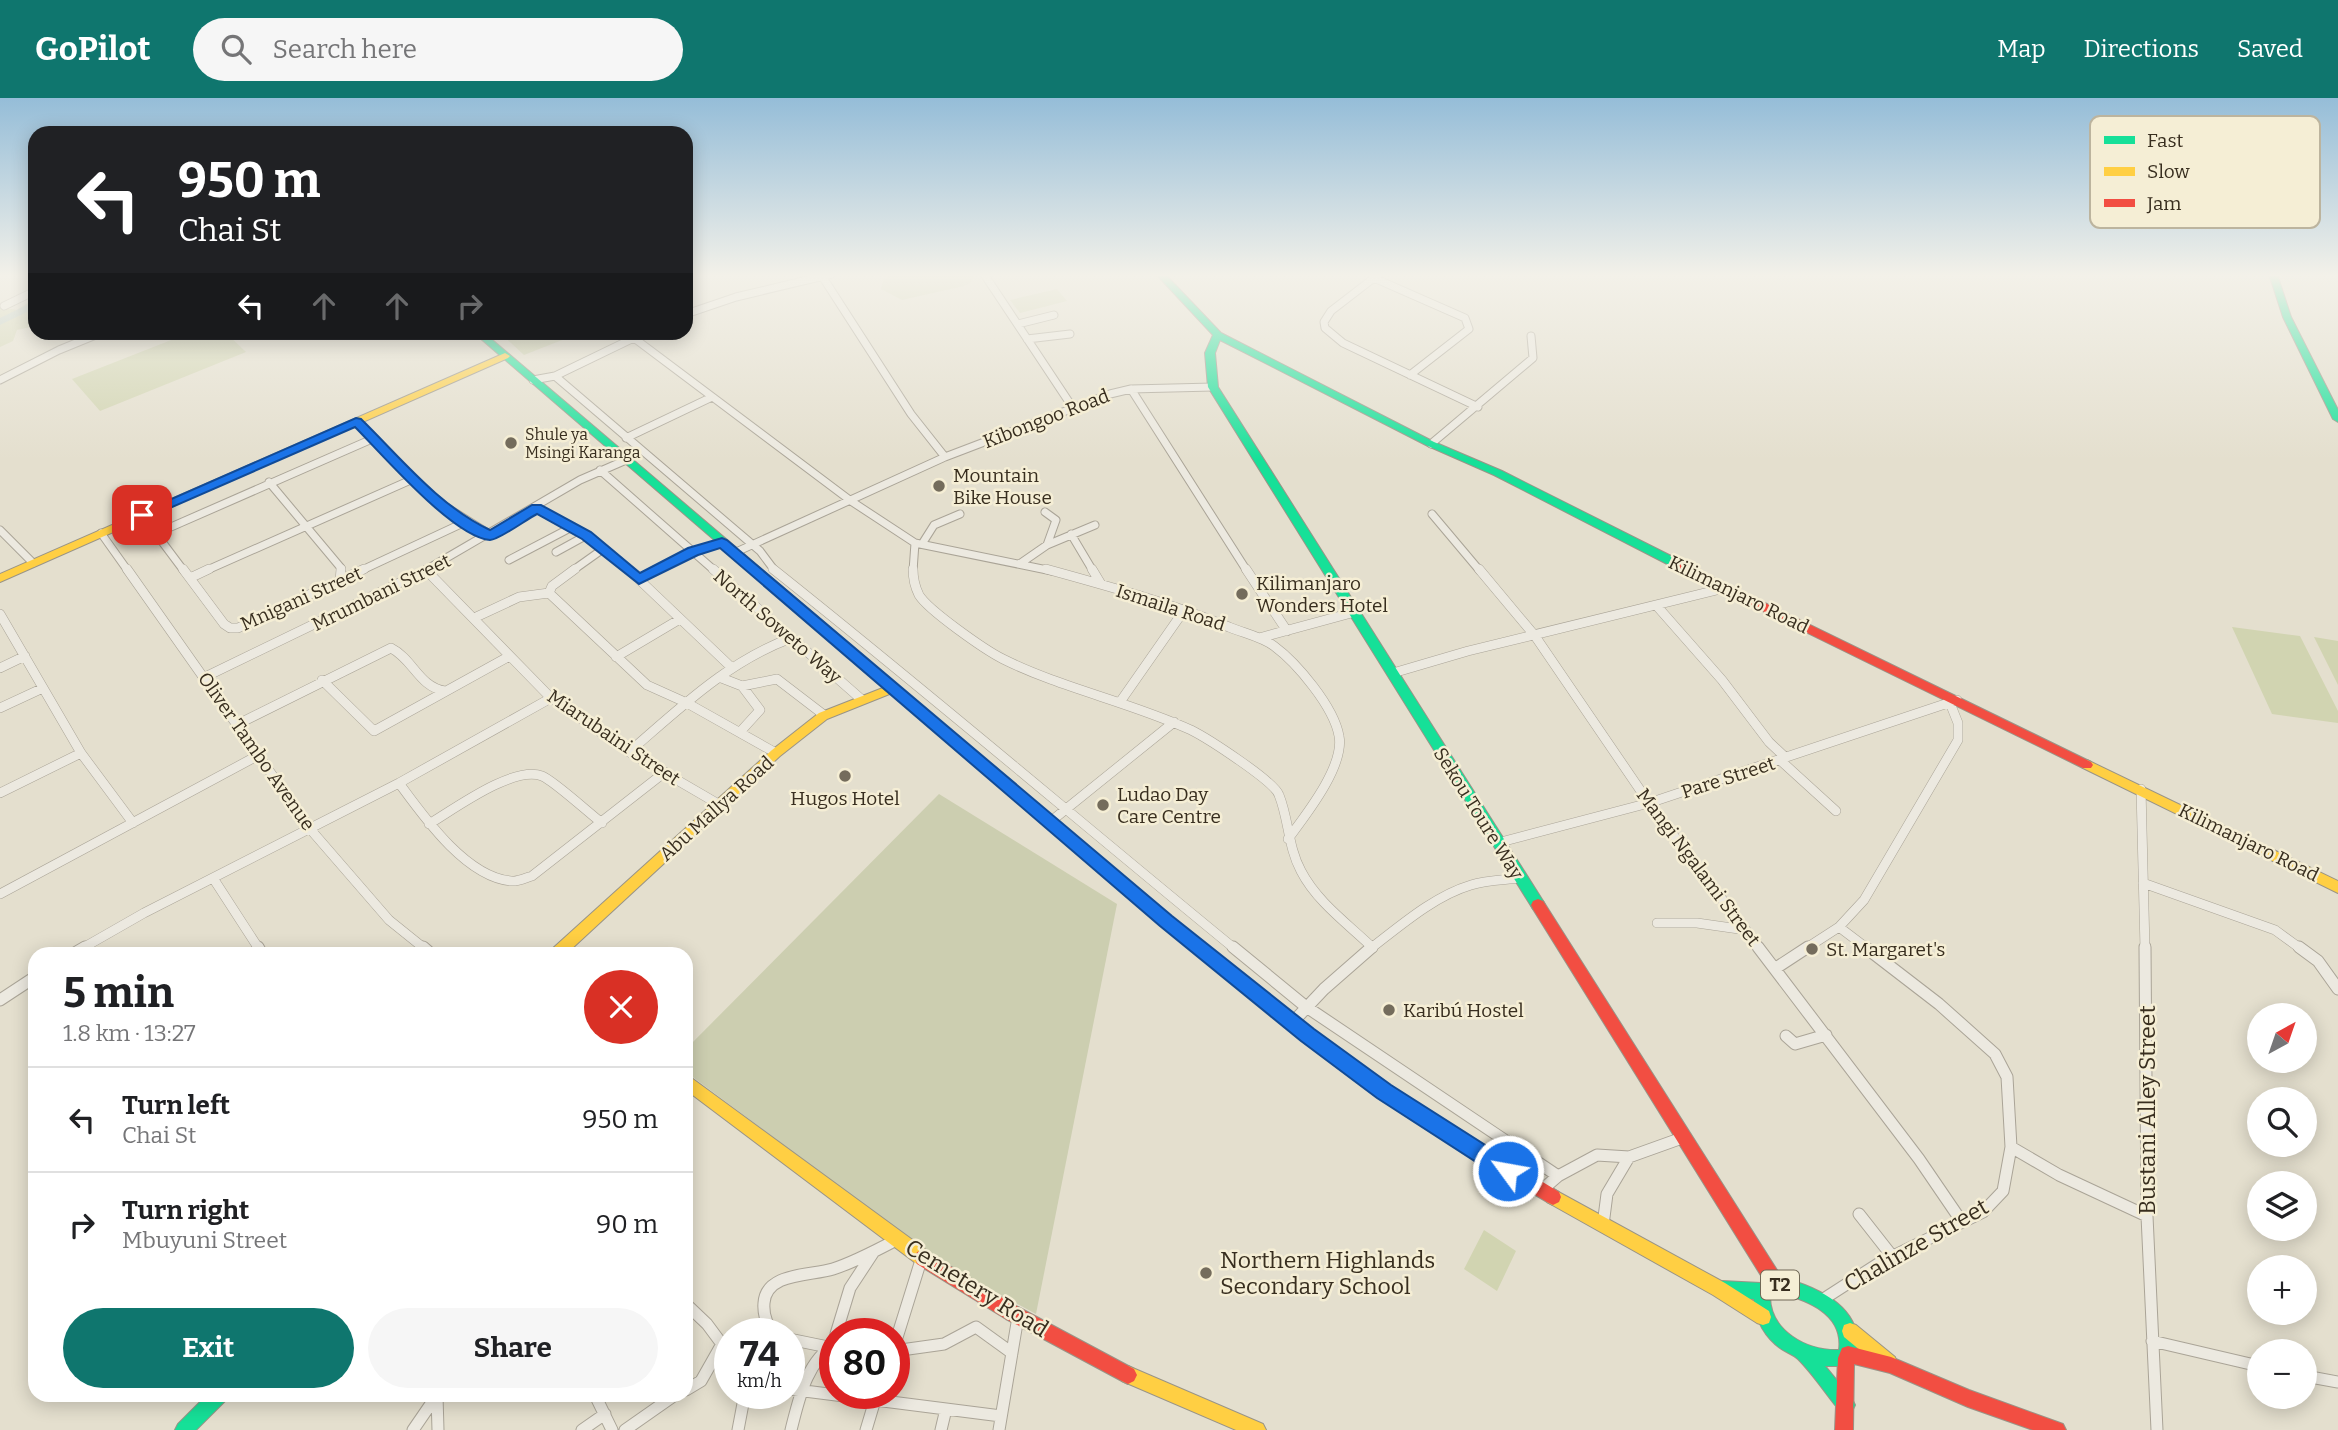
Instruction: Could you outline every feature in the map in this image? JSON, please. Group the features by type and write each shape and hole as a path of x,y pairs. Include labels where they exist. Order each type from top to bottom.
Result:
{"main road":[{"name":"Sekou Toure Way","path":"1216,336 1211,342 1209,355 1213,387 1776,1284"},
{"name":"Kilimanjaro Road","path":"1219,336 1431,444 1498,473 1953,701 2141,789 2338,887"},
{"path":"2297,336 2338,419"},
{"name":"T2","path":"486,340 1166,921 1292,1023 1384,1092 1541,1191 1719,1289 1763,1317 1784,1338 1800,1349 1832,1362 1847,1356 1891,1365 1968,1398 2057,1430"},
{"path":"0,578 505,356"},
{"name":"Abu Mallya Road","path":"564,947 776,753 824,715 893,688"},
{"name":"Cemetery Road","path":"693,1086 922,1257 1018,1317 1133,1378 1257,1430"},
{"name":"T2","path":"1719,1289 1762,1292 1776,1284 1794,1287 1822,1300 1850,1331 1891,1365"},
{"name":"T2","path":"1762,1292 1760,1303 1763,1317"},
{"path":"1844,1430 1847,1356 1852,1343 1850,1331"},
{"path":"1800,1349 1846,1405"},
{"path":"184,1430 212,1402"}],"street":[{"path":"864,336 895,393 945,457"},
{"path":"1027,338 1059,336"},
{"path":"1335,336 1343,343 1478,407"},
{"path":"1410,375 1460,336"},
{"path":"1431,444 1533,358 1531,336"},
{"path":"1027,338 1073,408"},
{"path":"0,380 83,340"},
{"path":"533,380 555,376 630,340"},
{"name":"Ismaila Road","path":"637,340 851,501 918,543 1021,563 1185,609 1259,638 1284,655 1311,684 1330,713 1340,737 1336,759 1321,795 1288,839"},
{"path":"555,376 754,546 772,569 922,688 1065,810 1305,1006 1558,1176"},
{"name":"Kibongoo Road","path":"734,553 945,457 1073,408 1131,389 1213,387"},
{"path":"1131,389 1198,497 1287,631"},
{"path":"626,438 712,397"},
{"path":"356,422 463,523 491,536"},
{"path":"155,534 372,439"},
{"name":"Mrumbani Street","path":"205,677 426,570 491,536 600,470 626,460"},
{"name":"North Soweto Way","path":"600,470 861,699"},
{"path":"190,578 413,478"},
{"path":"269,482 341,568 340,581"},
{"path":"536,508 587,536 603,549 639,579 731,667"},
{"path":"1045,512 1056,520 1047,545"},
{"path":"960,514 934,525 918,543 913,578 920,597 976,643 1003,659 1174,722 1230,753 1279,793 1288,839 1300,870 1314,893 1373,948"},
{"name":"Mangi Ngalami Street","path":"1432,514 1535,636 1649,803 1919,1158 1962,1222"},
{"name":"Mnigani Street","path":"142,515 224,624 230,628 238,628 463,523"},
{"path":"1021,563 1047,545 1095,525"},
{"path":"509,560 572,527"},
{"path":"0,530 33,564"},
{"name":"Oliver Tambo Avenue","path":"101,533 311,830 389,920 422,947"},
{"path":"1071,534 1101,584"},
{"path":"556,552 587,536"},
{"path":"639,579 693,551 722,543"},
{"path":"549,593 552,586 603,549"},
{"path":"341,568 366,569"},
{"name":"Miarubaini Street","path":"426,570 508,657 551,698 629,752 720,805"},
{"path":"1393,673 1725,588"},
{"path":"474,618 517,596 535,592 549,593 647,685 687,703 776,753"},
{"path":"1656,605 1721,680 1783,759 1836,811"},
{"path":"1120,702 1185,609"},
{"path":"1259,638 1355,612"},
{"path":"0,614 3,625 25,656 81,753 133,823"},
{"path":"617,657 680,619"},
{"path":"629,752 731,667 763,648 791,638"},
{"path":"236,725 391,648 398,651 428,687 445,691"},
{"path":"0,668 25,656"},
{"path":"322,680 333,688 372,731 382,728 508,657"},
{"path":"719,677 742,686 760,710 740,732"},
{"path":"742,686 777,679 824,715"},
{"path":"0,708 43,688"},
{"path":"86,947 214,878 311,830 551,698"},
{"path":"1776,968 1839,928 1864,900 1951,756 1959,732 1953,701"},
{"name":"Pare Street","path":"1497,843 1649,803 1953,701"},
{"path":"1050,822 1174,722"},
{"path":"0,793 81,753"},
{"path":"0,894 257,756"},
{"path":"398,783 429,824 455,851 478,867 501,879 516,883 532,876 665,772"},
{"path":"429,824 500,784 517,776 532,774 542,776 602,823"},
{"name":"Bustani Alley Street","path":"2141,789 2148,1044 2147,1216 2157,1430"},
{"path":"214,878 258,947"},
{"path":"1292,1023 1305,1006 1373,948 1442,897 1479,882 1519,878"},
{"path":"2143,883 2276,930 2318,961 2338,989"},
{"path":"1657,923 1697,923 1746,930"},
{"name":"Chalinze Street","path":"1822,1300 1853,1278 1892,1256 1983,1212 2003,1191 2011,1147 2007,1077 1995,1054 1939,1004 1839,928"},
{"path":"0,1000 28,982"},
{"path":"1786,1036 1794,1044 1826,1035"},
{"path":"1541,1191 1558,1176 1597,1155 1629,1157 1682,1138"},
{"path":"2011,1147 2059,1175 2147,1216"},
{"path":"1603,1226 1607,1195 1629,1157"},
{"path":"1858,1214 1892,1256"},
{"path":"766,1318 764,1299 769,1288 780,1281 821,1272 898,1239"},
{"path":"841,1318 850,1288 874,1251"},
{"path":"903,1318 922,1257"},
{"path":"693,1312 714,1336"},
{"path":"999,1430 1018,1317"},
{"path":"910,1348 938,1345 976,1328 983,1329 1012,1353"},
{"path":"2152,1341 2247,1363"},
{"path":"805,1377 819,1357"},
{"path":"693,1386 701,1381 714,1365"},
{"path":"2317,1378 2338,1382"},
{"path":"413,1430 432,1402"},
{"path":"437,1402 439,1430"},
{"path":"599,1402 612,1430"},
{"path":"625,1430 665,1402"},
{"path":"910,1404 1001,1416"},
{"path":"738,1430 742,1409"},
{"path":"791,1430 794,1409"},
{"path":"866,1430 872,1409"},
{"path":"941,1430 946,1409"},
{"path":"582,1430 605,1414"}],"green space":[{"path":"0,336 15,336 13,341 0,347"},
{"path":"171,340 233,340 246,352 100,411 72,379"},
{"path":"508,340 562,340 524,355"},
{"path":"2232,627 2300,636 2338,711 2338,723 2272,714"},
{"path":"2314,637 2338,641 2338,685"},
{"path":"939,794 1117,904 1036,1314 943,1264 693,1077 693,1042"},
{"path":"1484,1230 1516,1251 1497,1291 1464,1269"}],"traffic: fast":[{"path":"1217,336 1210,353 1213,387 1538,905"},
{"path":"1220,336 1431,444 1498,473 1679,565"},
{"path":"2297,336 2338,419"},
{"path":"486,340 925,715"},
{"path":"1776,1284 1805,1292 1830,1306 1840,1316 1846,1328 1846,1358 1831,1359 1801,1351 1775,1333 1762,1306 1762,1291 1776,1284"},
{"path":"1722,1289 1762,1291"},
{"path":"1804,1354 1846,1405"},
{"path":"184,1430 212,1402"}],"traffic: slow":[{"path":"0,578 505,356"},
{"path":"564,947 776,753 823,716 893,688"},
{"path":"925,715 1166,921 1286,1018"},
{"path":"2087,765 2338,887"},
{"path":"693,1086 923,1258"},
{"path":"1553,1197 1719,1289 1763,1317"},
{"path":"1850,1331 1889,1363"},
{"path":"1128,1375 1257,1430"}],"traffic: jam":[{"path":"1679,565 2087,765"},
{"path":"1538,905 1776,1284"},
{"path":"1286,1018 1350,1067 1416,1112 1553,1197"},
{"path":"923,1258 1012,1313 1128,1375"},
{"path":"1848,1354 1891,1365 1968,1398 2057,1430"},
{"path":"1844,1430 1846,1358"}],"place":[{"name":"Shule ya Msingi Karanga","path":"511,443"},
{"name":"Mountain Bike House","path":"939,486"},
{"name":"Kilimanjaro Wonders Hotel","path":"1242,594"},
{"name":"Hugos Hotel","path":"845,776"},
{"name":"Ludao Day Care Centre","path":"1103,805"},
{"name":"St. Margaret's","path":"1812,949"},
{"name":"Karibú Hostel","path":"1389,1010"},
{"name":"Northern Highlands Secondary School","path":"1206,1273"}],"route":[{"path":"142,515 356,422 437,502 463,523 491,536 536,508 587,536 639,579 693,551 722,543 1166,921 1339,1061 1508,1171"}]}
